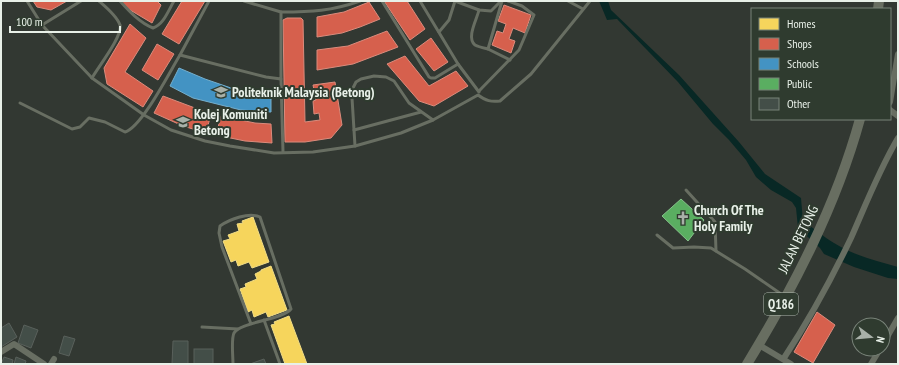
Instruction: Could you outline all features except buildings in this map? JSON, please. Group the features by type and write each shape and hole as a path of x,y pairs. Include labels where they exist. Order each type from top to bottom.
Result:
{"main road":[{"name":"JALAN BETONG","path":"747,364 814,244 844,170 860,120"}],"street":[{"path":"891,96 898,54"},
{"path":"784,358 822,296 844,251 874,182 898,138"},
{"path":"891,330 898,318"},
{"path":"1,352 14,344 44,364"},
{"path":"759,344 784,358 791,364"}],"lane":[{"path":"27,1 42,25 92,78 144,115 172,130 205,141 274,153 313,152 355,146 401,133 433,120 479,93 519,50 534,15 522,6 508,1"},
{"path":"42,25 81,1"},
{"path":"92,78 120,33 118,21 107,7 99,1"},
{"path":"120,1 130,12 147,26 153,28 158,26 173,3 168,1"},
{"path":"20,103 72,129 76,129 89,118 105,122 125,132 130,130 144,115 180,55 209,1"},
{"path":"244,1 282,12 310,12 339,8 360,1"},
{"path":"382,1 429,77 435,78 458,64"},
{"path":"420,1 458,64 485,100 493,102 500,101 531,74 590,1"},
{"path":"439,32 449,20 455,1 479,10 491,11 501,1"},
{"path":"488,49 501,1"},
{"path":"568,1 583,9"},
{"path":"479,10 472,34 472,40 475,44 510,60"},
{"path":"282,12 281,78 283,152"},
{"path":"180,55 266,77 281,78"},
{"path":"355,146 352,98 353,88 356,82 361,79 374,76 386,77 394,81 409,103 433,120"},
{"path":"354,130 421,112"},
{"path":"686,190 715,222 716,251"},
{"path":"202,327 238,329 288,312 291,309 266,231 260,217 255,215 226,222 220,226 219,233 222,247 251,324"},
{"path":"657,235 673,248 711,248 745,269 785,297"},
{"path":"264,320 280,364"},
{"path":"233,364 233,337 238,329"}],"water":[{"path":"599,1 608,1 611,10 679,75 739,142 765,174 801,198 803,222 830,241 849,251 898,267 898,279 888,278 854,267 824,254 820,248 798,228 796,208 792,202 771,190 756,177 746,160 713,124 678,82 617,19 607,20"}],"place":[{"name":"Politeknik Malaysia (Betong)","path":"221,92"},
{"name":"Kolej Komuniti Betong","path":"183,122"},
{"name":"Church Of The Holy Family","path":"683,218"}]}
